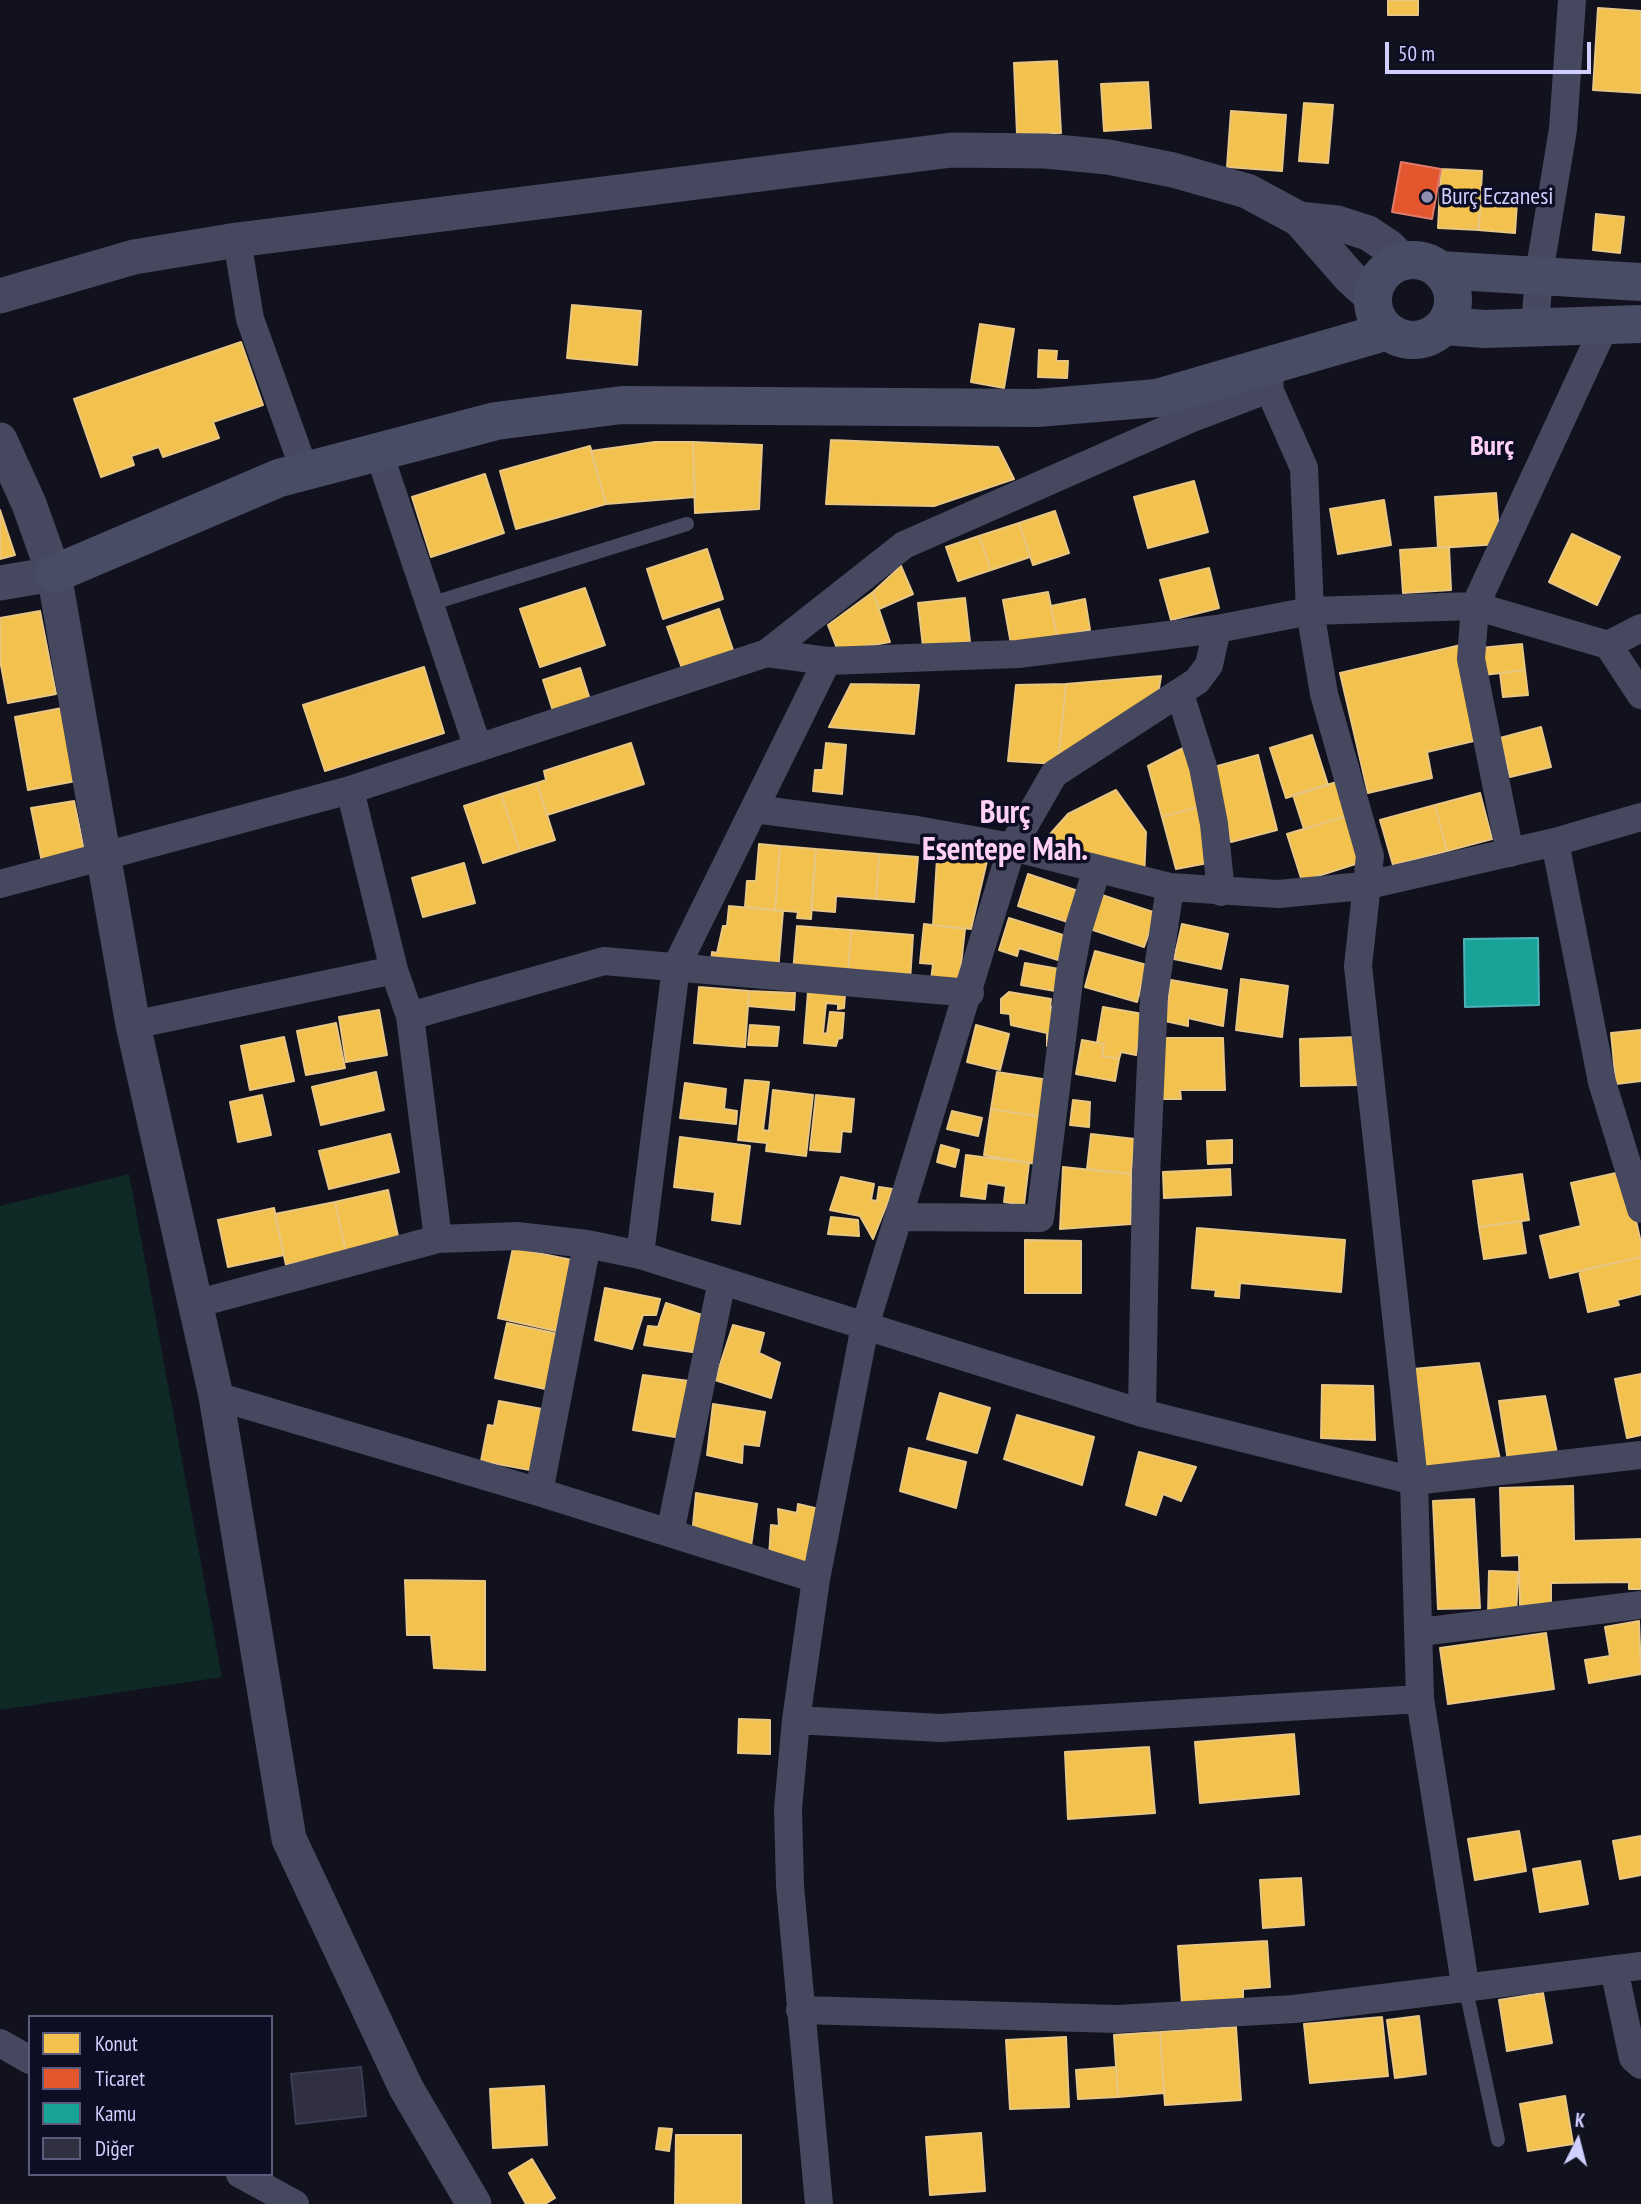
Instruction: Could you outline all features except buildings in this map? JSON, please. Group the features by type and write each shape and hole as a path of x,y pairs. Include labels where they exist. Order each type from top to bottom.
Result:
{"main road":[{"path":"1381,314 1411,340 1435,334 1444,326 1453,303 1447,279 1422,266"},
{"path":"1381,314 1383,275 1422,266 1625,281"},
{"path":"54,574 304,469 496,421 622,405 1037,408 1157,398 1270,378 1381,314"},
{"path":"1444,326 1485,329 1629,322"}],"street":[{"path":"1535,327 1539,274 1563,129 1572,0"},
{"path":"0,296 134,257 237,240 952,150 1046,151 1108,157 1173,170 1247,191 1299,219 1381,314"},
{"path":"1299,219 1337,223 1368,233 1422,266"},
{"path":"237,240 250,319 304,469"},
{"path":"1510,853 1471,659 1475,606 1629,322 1625,281"},
{"path":"0,884 350,790 767,653 904,545 1190,419 1270,378 1304,468 1310,611 1324,694 1370,856 1364,886 1358,966 1414,1481 1420,1699 1466,1990"},
{"path":"0,440 29,504 54,574 133,1025 216,1396 289,1839 406,2088 474,2204"},
{"path":"378,450 478,748"},
{"path":"0,583 54,574"},
{"path":"767,653 827,660 1018,654 1217,629 1310,611 1475,606 1608,645 1641,695"},
{"path":"1608,645 1641,628"},
{"path":"820,2204 800,2010 790,1886 789,1821 796,1720 816,1579 865,1326 970,993 1012,847 1054,774 1197,681 1209,665 1217,629"},
{"path":"640,1255 676,967 827,660"},
{"path":"1180,694 1203,767 1214,824 1221,892"},
{"path":"350,790 394,970 410,1016 438,1239"},
{"path":"754,809 917,830 1012,847 1170,887 1278,894 1364,886 1555,842 1641,817"},
{"path":"1555,842 1602,1082 1641,1209"},
{"path":"899,1217 1040,1218 1070,973 1078,930 1097,869"},
{"path":"1142,1413 1146,1177 1154,996 1170,887"},
{"path":"410,1016 604,961 970,993"},
{"path":"133,1025 394,970"},
{"path":"195,1304 438,1239 517,1236 587,1244 640,1255 1142,1413 1414,1481 1641,1455"},
{"path":"539,1492 587,1244"},
{"path":"670,1533 722,1281"},
{"path":"216,1396 539,1492 816,1579"},
{"path":"1420,1632 1641,1605"},
{"path":"796,1720 940,1728 1420,1699"},
{"path":"800,2010 1117,2019 1294,2009 1466,1990 1628,1967 1633,2058 1641,2065"},
{"path":"0,2043 28,2059"},
{"path":"244,2176 295,2204"}],"lane":[{"path":"430,604 687,524"},
{"path":"1466,1990 1497,2140"}],"green space":[{"path":"129,1174 222,1677 0,1710 0,1206"}],"place":[{"name":"Burç Eczanesi","path":"1427,197"}],"district":[{"name":"Burç","path":"1492,447"},
{"name":"Burç Esentepe Mah.","path":"1005,832"}]}
